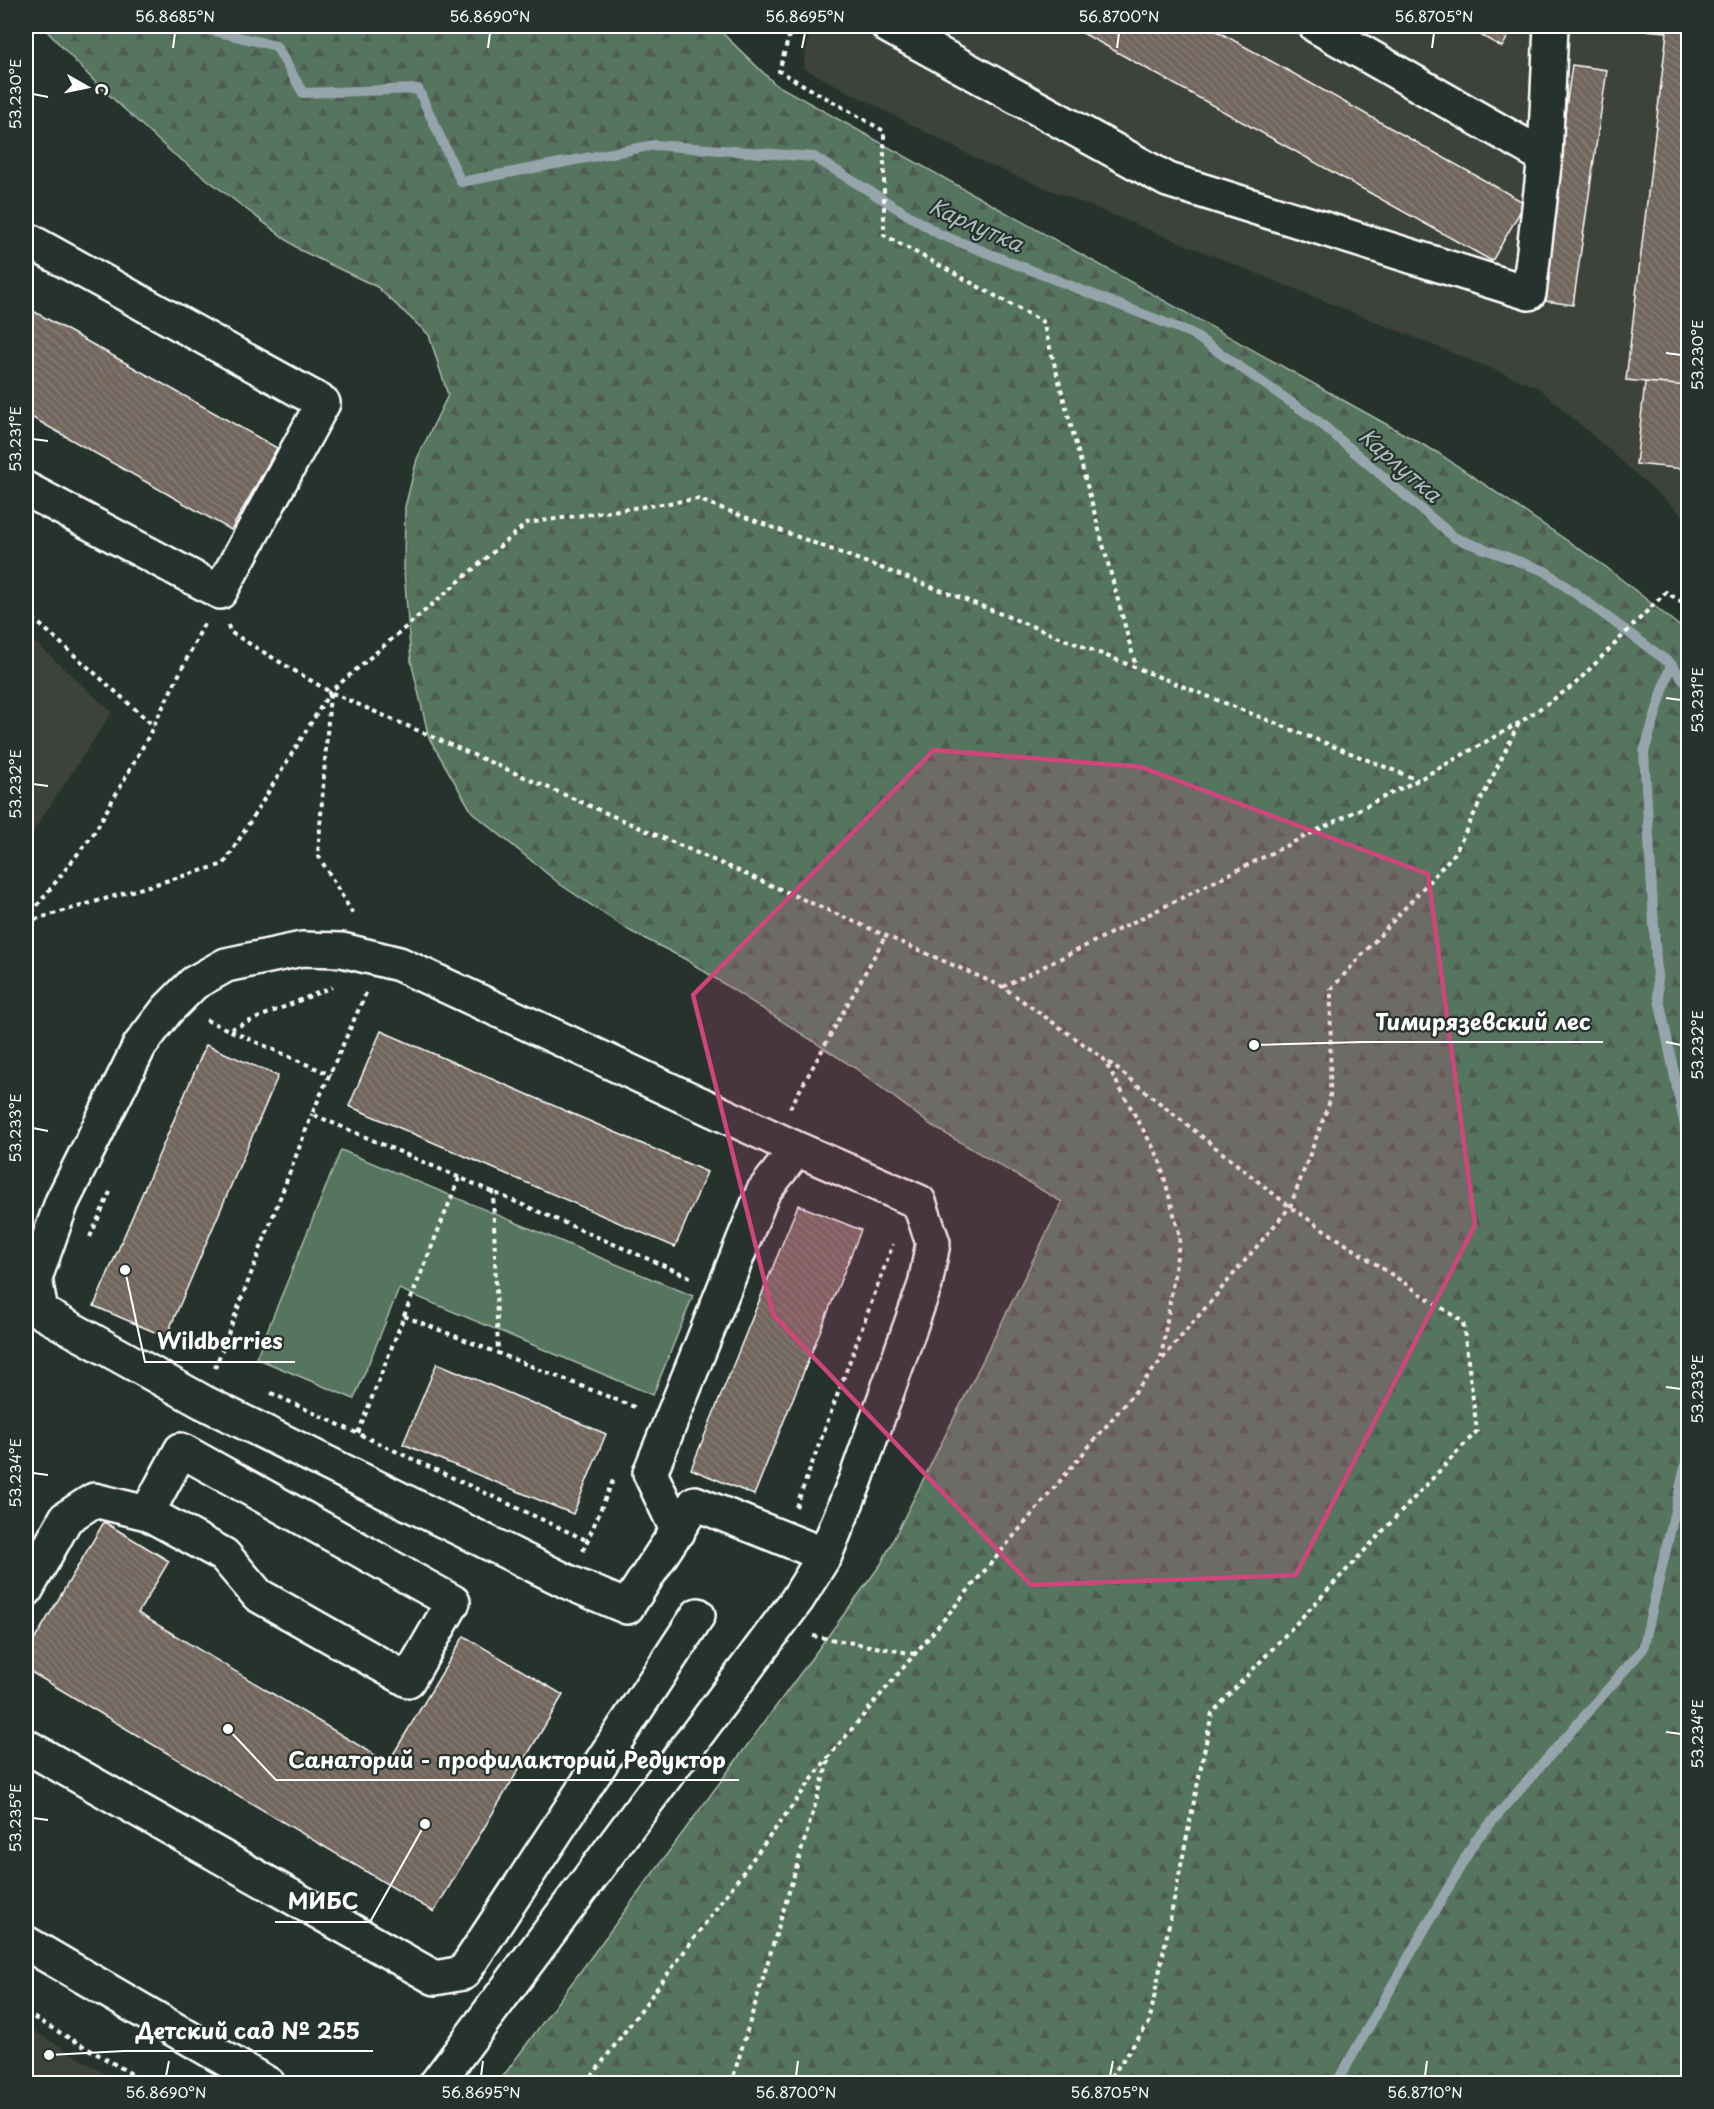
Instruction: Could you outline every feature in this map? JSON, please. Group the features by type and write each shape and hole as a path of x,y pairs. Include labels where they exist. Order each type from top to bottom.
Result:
{"lane":[{"path":"888,26 1168,180 1529,293 1545,157 1551,26"},
{"path":"1316,26 1545,157"},
{"path":"26,239 323,403 220,592 26,489"},
{"path":"436,2084 797,1600 825,1555 856,1479 925,1286 933,1243 919,1202 399,964 342,950 302,949 226,965 194,982 167,1010 140,1045 62,1202 35,1278 41,1312 203,1402 342,1468 568,1582 627,1607 678,1533 694,1503 825,1555"},
{"path":"678,1533 650,1473 763,1192 786,1143"},
{"path":"26,1590 66,1518 94,1500 147,1513 224,1555 258,1595 408,1680 453,1602 181,1450 147,1513"},
{"path":"26,1746 435,1978 463,1973 698,1615"},
{"path":"26,1943 268,2084"}],"path":[{"path":"792,26 779,70 884,131 884,235 1043,322 1136,668"},
{"path":"26,921 224,864 330,692 527,524 698,499 1136,668 1418,780"},
{"path":"220,592 230,632 330,692 1003,987 1103,1058 1290,1207 1463,1322 1477,1431 1212,1713 1149,2023 1106,2084"},
{"path":"26,921 94,833 154,726 220,592"},
{"path":"1003,987 1418,780 1519,723 1574,685 1666,592 1689,606"},
{"path":"26,612 154,726"},
{"path":"330,692 318,855 379,958"},
{"path":"586,2084 830,1755 1290,1207 1330,1101 1331,989 1455,853 1519,723"},
{"path":"786,1143 886,935"},
{"path":"231,1029 342,983"},
{"path":"359,987 377,994"},
{"path":"203,1402 312,1114 367,990"},
{"path":"198,1017 231,1029 331,1075"},
{"path":"1103,1058 1159,1158 1180,1237 1161,1361"},
{"path":"312,1114 695,1278"},
{"path":"342,1468 460,1176"},
{"path":"90,1238 113,1185"},
{"path":"493,1190 498,1354"},
{"path":"794,1512 893,1245 891,1237"},
{"path":"404,1316 641,1409"},
{"path":"205,1363 226,1372"},
{"path":"267,1390 588,1541"},
{"path":"812,1636 915,1654"},
{"path":"731,2084 830,1755"},
{"path":"26,2013 149,2084"}],"highlighted area":[{"path":"934,750 1141,767 1428,874 1475,1225 1296,1575 1031,1585 773,1315 693,995"}],"shaded area":[{"path":"811,26 1688,26 1688,520 1539,388 987,164 803,68"},
{"path":"26,634 112,712 26,842"},
{"path":"26,2026 120,2083 26,2083"}],"green space":[{"path":"42,26 715,26 775,84 1438,453 1606,567 1688,633 1688,2083 498,2083 881,1564 1062,1202 931,1125 855,1068 685,959 630,931 561,885 472,812 429,738 411,661 404,570 405,507 417,459 448,395 429,335 377,287 300,250 171,152 97,84"},
{"path":"341,1150 693,1296 653,1395 399,1289 354,1399 256,1358"}],"building":[{"path":"1070,26 1208,26 1525,203 1492,261"},
{"path":"1464,26 1514,26 1502,47"},
{"path":"1646,26 1688,26 1688,386 1626,380 1667,32 1645,30"},
{"path":"1572,65 1607,70 1573,305 1539,300"},
{"path":"26,307 277,448 231,530 26,414"},
{"path":"1645,382 1688,386 1685,469 1636,464"},
{"path":"381,1031 707,1172 675,1247 349,1106"},
{"path":"206,1045 278,1076 166,1337 94,1306"},
{"path":"798,1205 861,1230 754,1495 691,1469"},
{"path":"437,1363 606,1434 573,1514 403,1444"},
{"path":"104,1522 169,1561 138,1613 388,1763 464,1636 563,1695 434,1912 26,1669 26,1654"}],"waterway":[{"name":"Карлутка","path":"194,26 276,46 303,93 418,89 461,182 654,145 814,157 939,234 1191,333 1318,421 1455,538 1545,571 1671,664 1688,685"},
{"path":"1671,664 1644,752 1658,994 1688,1142"},
{"path":"1336,2084 1475,1841 1643,1649 1688,1454"}],"place":[{"name":"Тимирязевский лес","path":"1254,1045"},
{"name":"Wildberries","path":"125,1270"},
{"name":"Санаторий - профилакторий Редуктор","path":"228,1729"},
{"name":"МИБС","path":"425,1824"},
{"name":"Детский сад № 255","path":"49,2055"}]}
